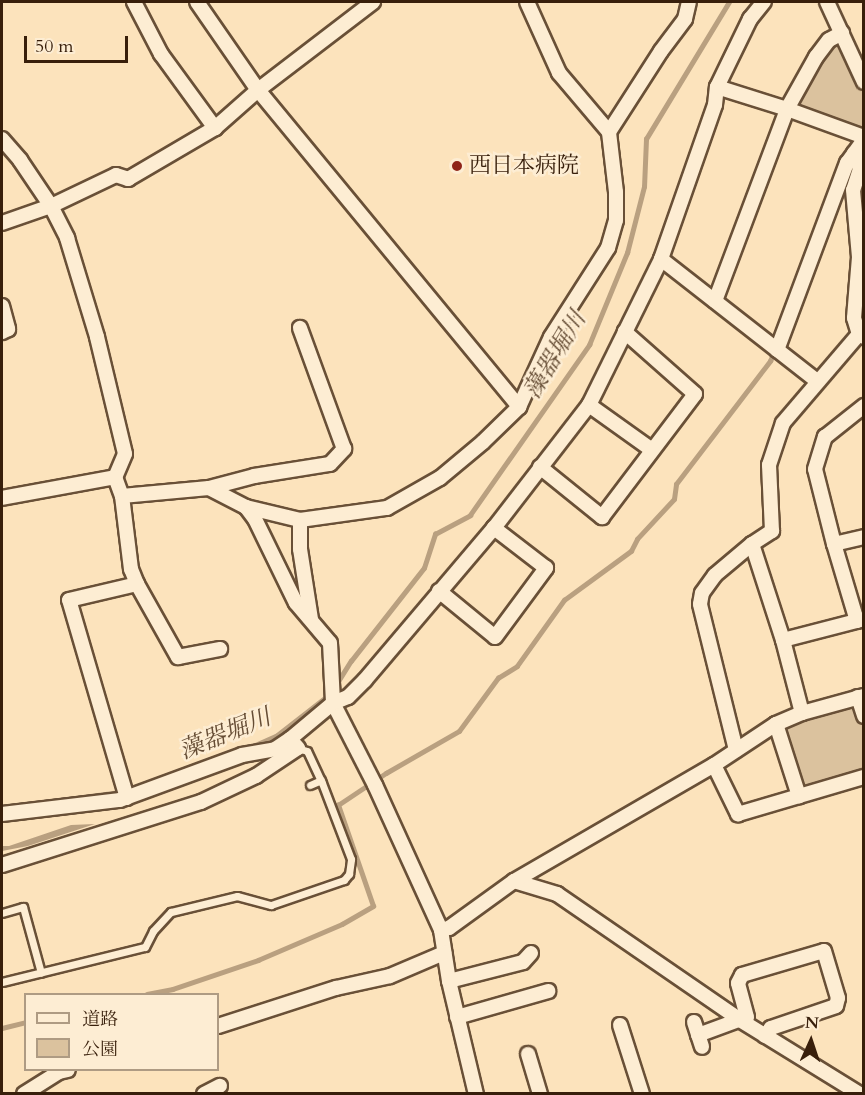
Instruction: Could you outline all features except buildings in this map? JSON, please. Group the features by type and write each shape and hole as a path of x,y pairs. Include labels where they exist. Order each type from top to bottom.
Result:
{"street":[{"path":"134,2 161,54 215,128"},
{"path":"197,2 258,90 519,407"},
{"path":"2,223 51,206 116,175 128,179 215,128 258,90 373,2"},
{"path":"209,488 246,507 300,520 387,508 440,478 519,407 551,337 608,248 616,220 616,192 609,132 559,73 526,2"},
{"path":"609,132 661,51 685,19 689,2"},
{"path":"2,865 201,802 294,744 333,703 348,697 365,680 495,528 589,405 661,260 715,105 717,87 750,19 764,2"},
{"path":"827,2 864,81"},
{"path":"715,301 787,108 816,57 829,40 842,33"},
{"path":"717,87 787,108 864,139 847,163 777,350"},
{"path":"2,139 20,160 51,206 67,238 97,337 125,454 115,477 122,496 131,569 137,584 178,657 220,649"},
{"path":"736,750 700,604 702,592 715,574 772,531 769,465 783,423 817,381 861,335 854,318 859,257 852,190 860,169 854,153"},
{"path":"661,260 817,381"},
{"path":"2,306 8,329 2,332"},
{"path":"122,496 209,488 254,476 330,464 344,449 300,328"},
{"path":"540,467 602,517 695,394 625,332"},
{"path":"589,405 652,450"},
{"path":"783,640 860,620 834,544 815,469 825,437 864,406"},
{"path":"2,498 115,477"},
{"path":"246,507 255,519 296,603 330,643 333,703 380,795 441,930 449,981 476,1094"},
{"path":"300,520 300,549 311,621"},
{"path":"439,591 495,637 546,568 495,528"},
{"path":"834,544 864,537"},
{"path":"752,544 783,640 802,713"},
{"path":"127,798 69,600 137,584"},
{"path":"441,930 449,928 514,881 714,765 776,724 802,713 861,697 864,716"},
{"path":"776,724 800,796"},
{"path":"2,814 127,798 242,755 294,744"},
{"path":"714,765 738,814 864,777"},
{"path":"514,881 557,894 740,1020 860,1094"},
{"path":"698,1035 747,1017 738,983 742,975 824,951 838,998 836,1006 771,1028 765,1036"},
{"path":"219,1026 336,988 390,976 444,953"},
{"path":"449,981 523,962 531,953"},
{"path":"457,1017 548,991"},
{"path":"620,1025 642,1094"},
{"path":"528,1054 540,1094"},
{"path":"24,1094 64,1071"},
{"path":"204,1094 220,1086"}],"lane":[{"path":"2,982 145,947 153,931 171,912 237,896 271,905 344,880 349,874 351,859 321,780 307,751 294,744"},
{"path":"310,785 321,780"},
{"path":"2,913 23,907 40,973"}],"green space":[{"path":"833,43 842,43 863,95 863,130 801,107 799,101 810,76"},
{"path":"858,697 863,716 863,777 799,796 776,724"}],"shaded area":[{"path":"95,824 28,846 2,851 2,846 9,846 71,825"}],"waterway":[{"name":"藻器堀川","path":"337,683 351,661 424,568 435,534 470,515 589,345 627,253 644,187 646,139 729,2"},
{"path":"152,993 173,989 258,960 342,924 373,906 338,805 386,773 459,731 498,678 517,666 564,600 631,551 637,539 674,499 676,484 770,361 775,350"},
{"name":"藻器堀川","path":"251,747 276,736 326,697"},
{"name":"藻器堀川","path":"186,769 234,751"},
{"name":"藻器堀川","path":"7,807 120,792"},
{"path":"2,1028 24,1022"}],"place":[{"name":"西日本病院","path":"457,166"}]}
